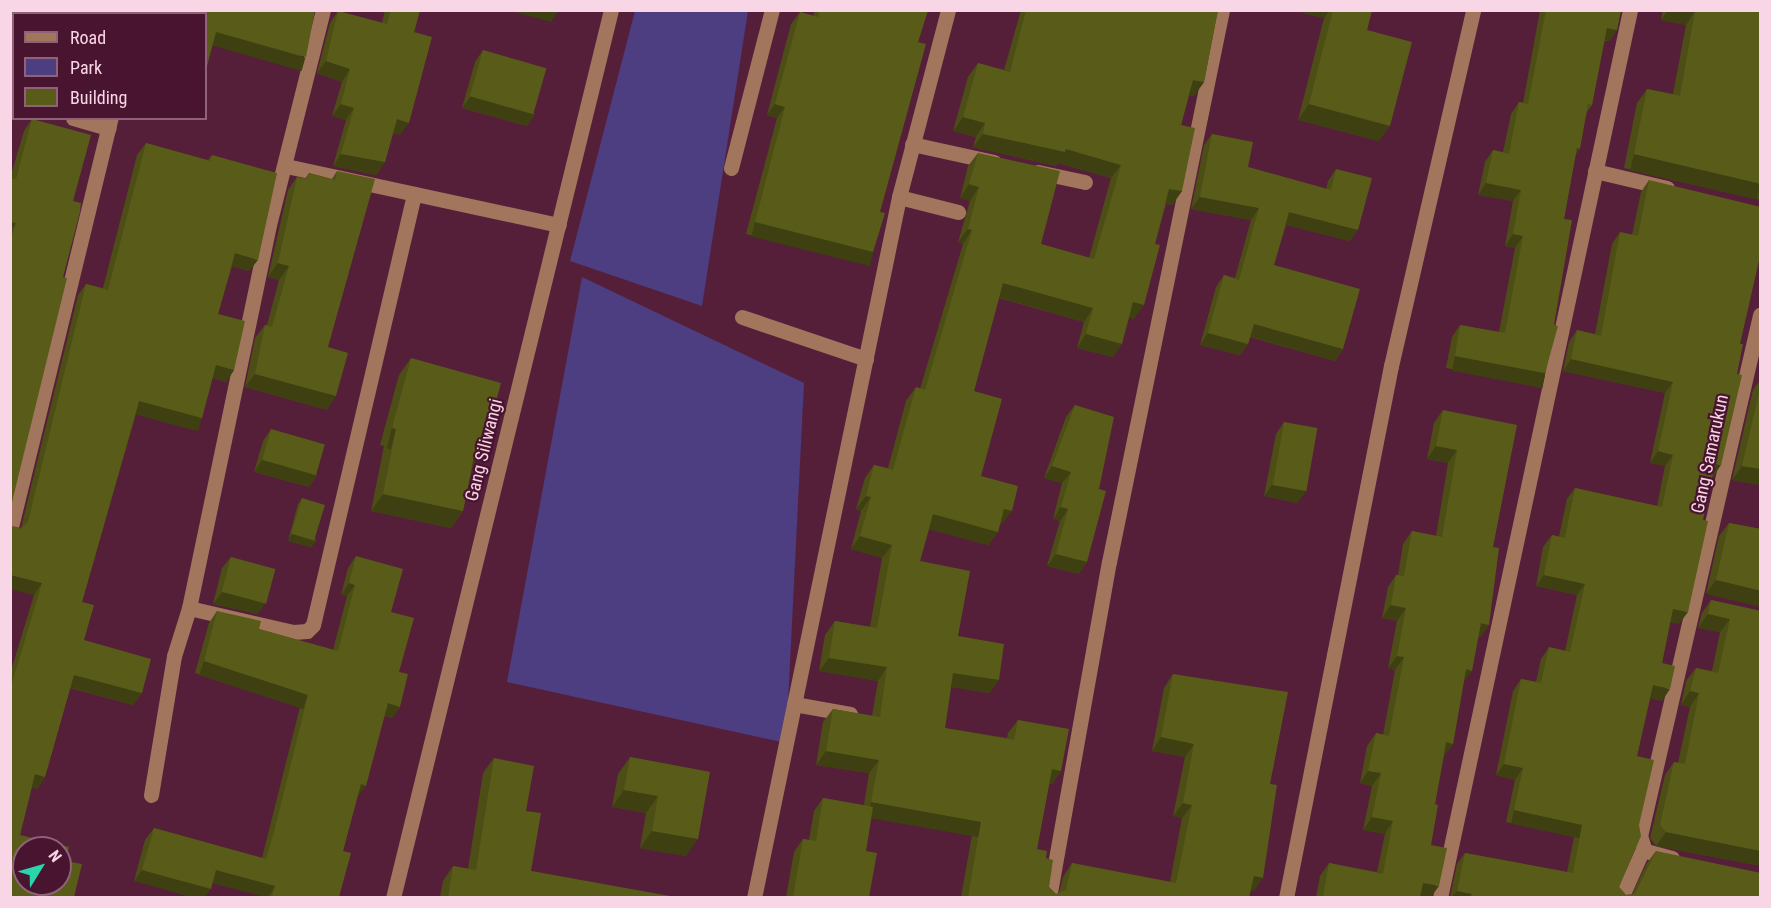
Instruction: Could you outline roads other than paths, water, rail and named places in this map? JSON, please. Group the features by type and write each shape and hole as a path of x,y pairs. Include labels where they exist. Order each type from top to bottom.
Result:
{"street":[{"path":"151,795 174,656 189,608 269,225 286,166 323,10"},
{"name":"Gang Siliwangi","path":"393,897 610,10"},
{"path":"731,168 772,10"},
{"path":"754,897 899,197 948,10"},
{"path":"1049,897 1109,562 1222,10"},
{"path":"1286,897 1391,366 1473,10"},
{"path":"1440,897 1630,10"},
{"path":"10,531 110,123 88,120"},
{"path":"912,144 1005,165"},
{"path":"286,166 559,225"},
{"path":"1028,170 1085,182"},
{"path":"1595,171 1681,191"},
{"path":"189,608 293,632 313,625 414,194"},
{"path":"899,197 958,212"},
{"name":"Gang Samarukun","path":"1643,849 1640,836 1702,603 1761,315"},
{"path":"742,317 866,359"},
{"path":"794,704 861,716"},
{"path":"1621,897 1643,849 1687,861"}]}
